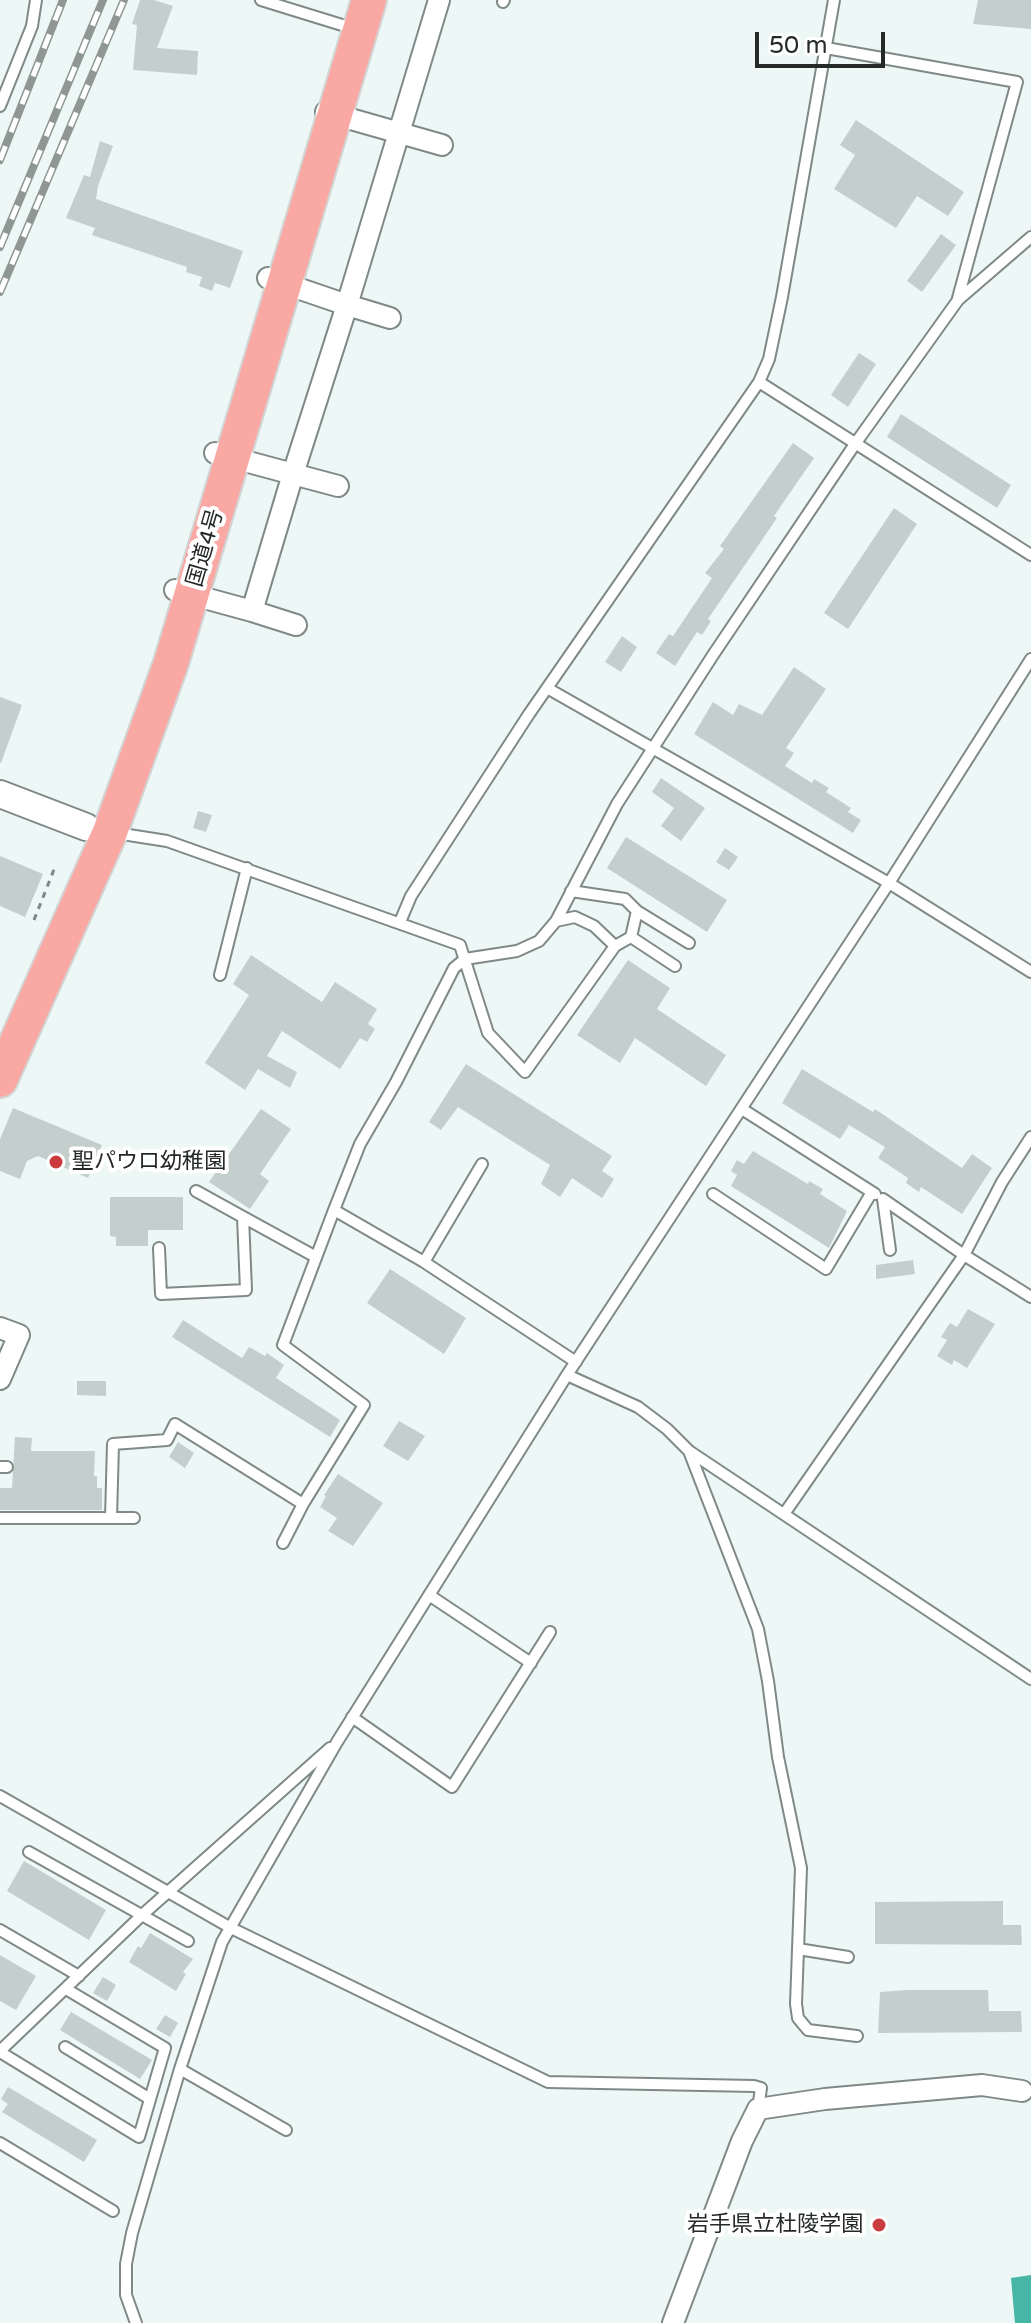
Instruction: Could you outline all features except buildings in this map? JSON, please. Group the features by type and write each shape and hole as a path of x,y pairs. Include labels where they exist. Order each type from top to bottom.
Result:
{"highway":[{"name":"国道4号","path":"0,1080 98,830 184,593 356,14"},
{"name":"国道4号","path":"0,1033 98,830"}],"street":[{"path":"252,611 439,0"},
{"path":"326,112 442,145"},
{"path":"276,280 390,318"},
{"path":"224,456 338,486"},
{"path":"184,593 296,625"},
{"path":"0,794 98,830"},
{"path":"0,1328 19,1335 0,1379"},
{"path":"673,2323 742,2141 758,2109 825,2099 982,2085 1026,2092"}],"lane":[{"path":"0,106 32,26 36,0"},
{"path":"261,0 356,14"},
{"path":"400,922 411,896 547,688 759,382 769,359 782,297 834,0"},
{"path":"826,48 1017,82 958,300"},
{"path":"283,1543 303,1504 364,1405 283,1345 360,1144 396,1082 454,968 465,959 517,951 539,941 556,921 617,804 855,444 958,300 1031,237"},
{"path":"759,382 1031,555"},
{"path":"136,2323 126,2295 126,2264 132,2233 180,2069 222,1942 352,1717 567,1375 889,883 1031,659"},
{"path":"547,688 889,883 1031,972"},
{"path":"98,830 167,841 460,945 488,1033 525,1072 615,946 631,937 637,911"},
{"path":"220,975 247,868"},
{"path":"571,891 625,899 637,911 689,943"},
{"path":"556,921 575,917 594,926 615,946"},
{"path":"631,937 675,966"},
{"path":"742,1109 1031,1297"},
{"path":"784,1514 964,1255 1002,1182 1031,1137"},
{"path":"424,1262 482,1164"},
{"path":"196,1191 316,1257"},
{"path":"713,1194 826,1269 872,1192"},
{"path":"883,1199 890,1250"},
{"path":"334,1210 424,1262 576,1362"},
{"path":"159,1248 161,1294 246,1290 243,1217"},
{"path":"567,1375 638,1407 689,1451 1031,1679"},
{"path":"111,1518 113,1444 167,1440 175,1424 303,1504"},
{"path":"689,1451 758,1629 768,1681 778,1757 801,1868 798,2018 808,2030 857,2036"},
{"path":"0,1518 134,1518"},
{"path":"429,1595 531,1663"},
{"path":"352,1717 452,1787 550,1632"},
{"path":"66,1989 165,2048 139,2137 0,2051 141,1916 337,1742"},
{"path":"0,1796 231,1928 548,2082 754,2086 761,2088 758,2109"},
{"path":"29,1852 188,1941"},
{"path":"0,1930 79,1976"},
{"path":"798,1949 848,1957"},
{"path":"65,2047 150,2099"},
{"path":"180,2069 286,2130"},
{"path":"0,2143 113,2211"}],"path":[{"path":"34,920 55,867"}],"shaded area":[{"path":"1031,2275 1031,2323 1015,2323 1011,2278"}],"railway":[{"path":"0,160 63,0"},
{"path":"0,247 103,0"},
{"path":"0,292 124,0"}],"place":[{"name":"聖パウロ幼稚園","path":"56,1162"},
{"name":"岩手県立杜陵学園","path":"879,2225"}]}
